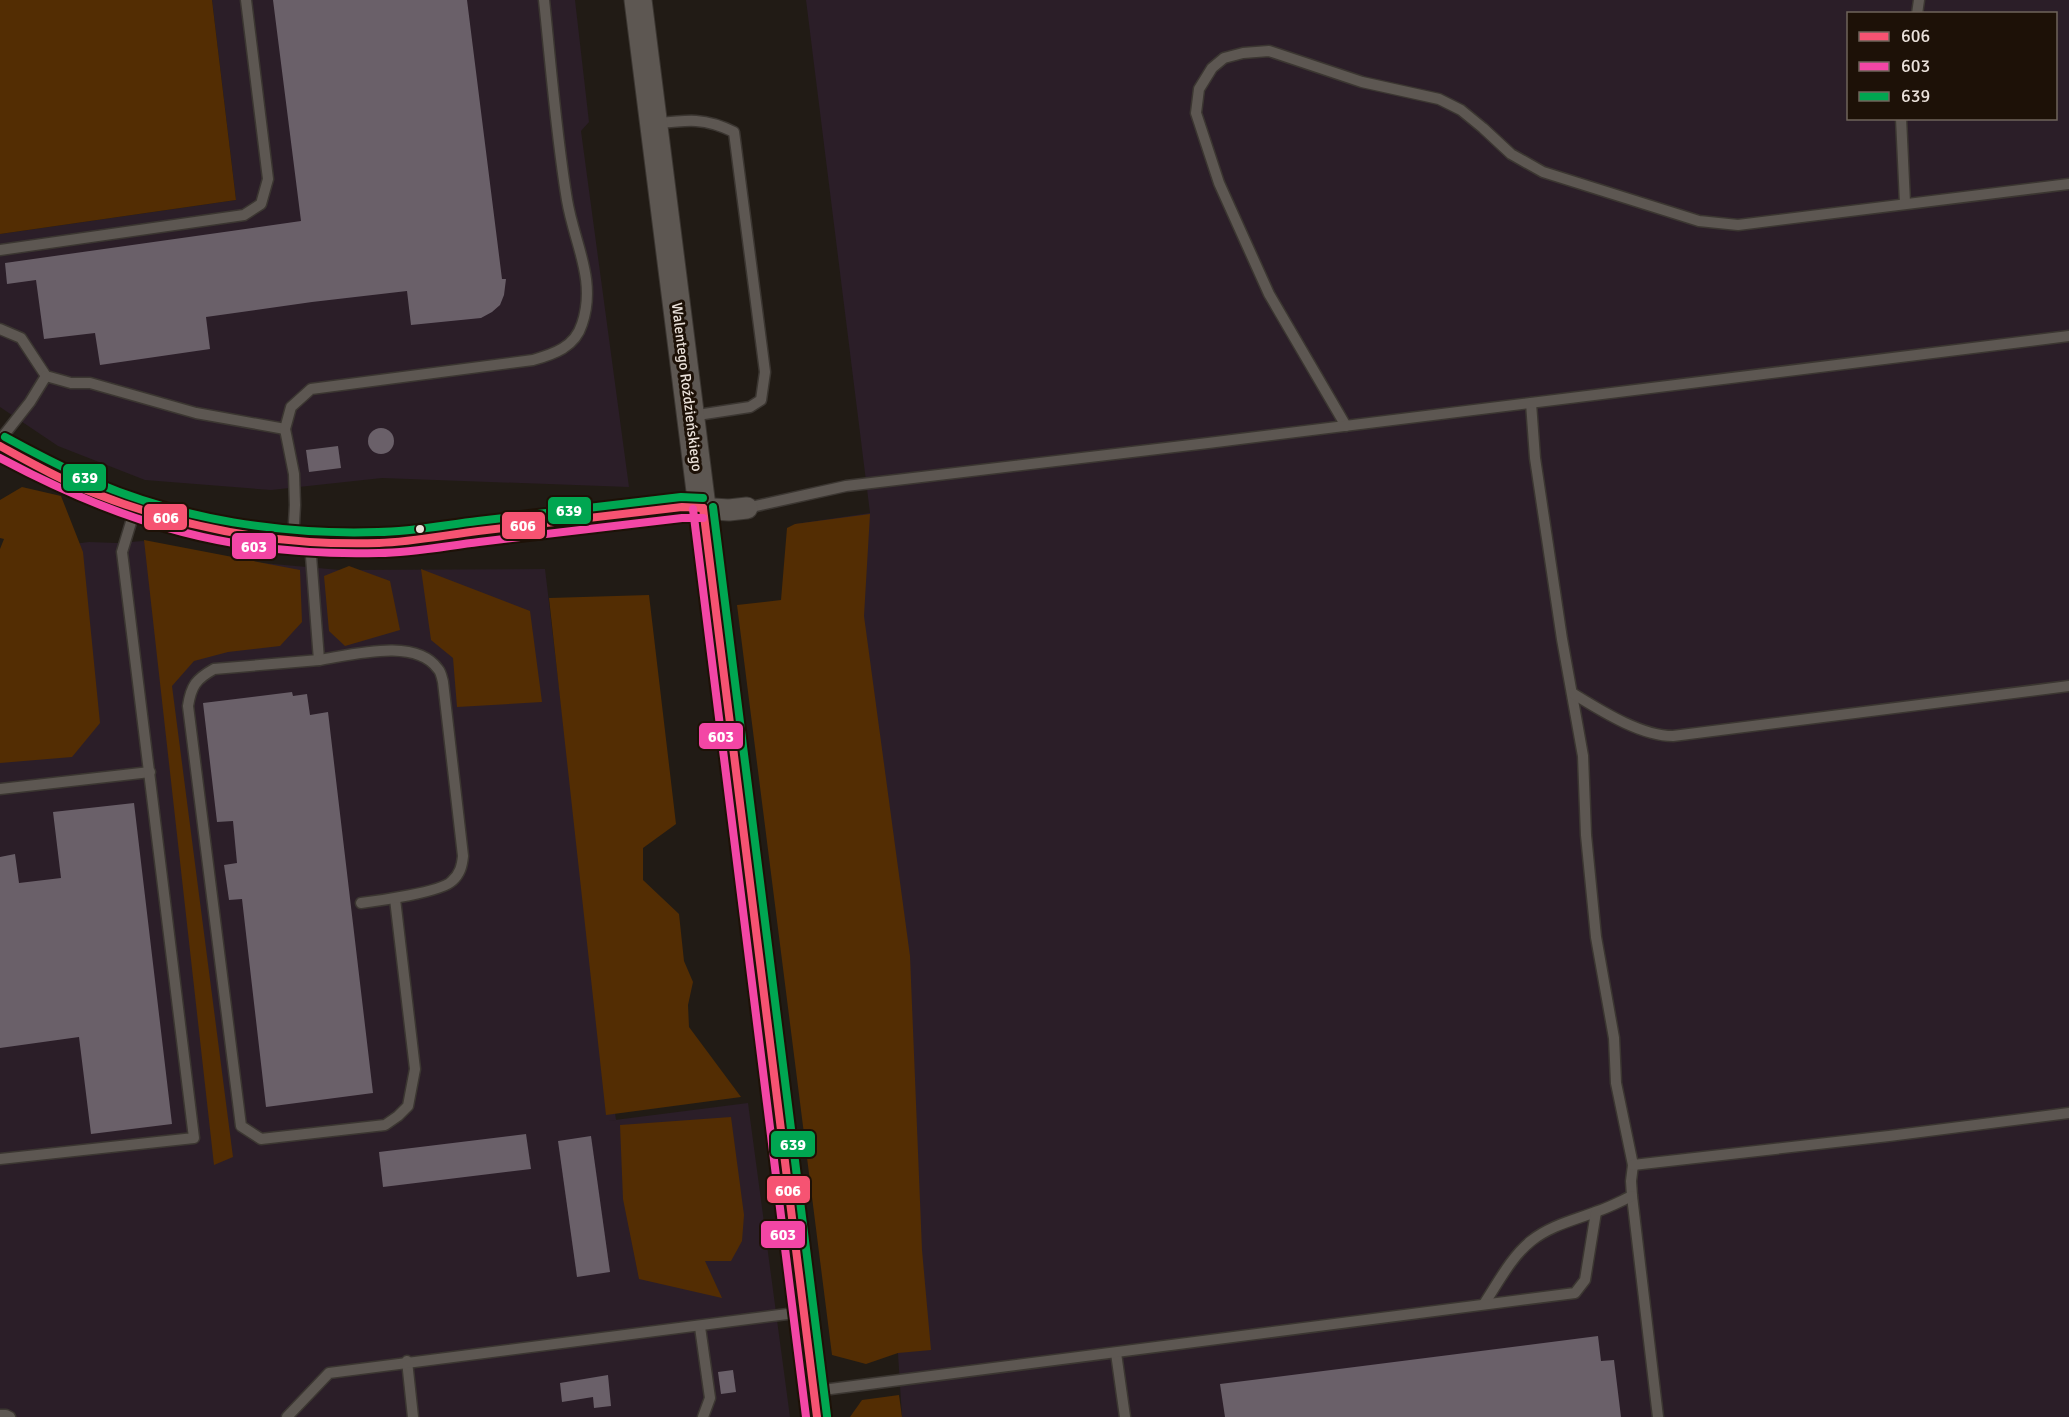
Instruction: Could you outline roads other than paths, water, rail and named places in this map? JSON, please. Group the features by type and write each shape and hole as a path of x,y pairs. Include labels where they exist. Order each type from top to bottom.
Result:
{"street":[{"name":"Walentego Roździeńskiego","path":"638,0 815,1404"},
{"path":"0,446 54,476 165,519 228,533 301,542 381,543 682,507 729,510 747,508"}],"lane":[{"path":"0,250 244,216 261,204 268,179 246,0"},
{"path":"319,660 295,505 294,474 285,429 291,407 311,389 533,360 551,355 568,346 582,327 588,297 583,262 567,201 543,0"},
{"path":"1346,426 1269,294 1219,183 1196,113 1199,89 1212,68 1224,58 1243,53 1269,51 1362,82 1439,99 1461,110 1511,154 1543,172 1699,220 1738,225 2069,184"},
{"path":"654,124 704,120 717,123 734,132 765,372 761,400 750,407 691,416"},
{"path":"1901,120 1905,203"},
{"path":"0,329 21,338 46,376 71,383 90,383 196,413 285,429"},
{"path":"747,508 846,486 2069,336"},
{"path":"0,440 30,402 46,376"},
{"path":"1531,403 1534,458 1583,756 1586,835 1596,937 1614,1038 1616,1083 1633,1165 1632,1196 1658,1417"},
{"path":"0,1159 194,1138 122,552 135,509"},
{"path":"360,903 395,899 451,883 461,869 463,856 443,682 438,669 426,657 399,649 319,660 214,669 202,675 191,689 188,706 241,1126 261,1139 385,1125 408,1106 415,1069 395,899"},
{"path":"1572,693 1653,734 1673,736 2069,686"},
{"path":"0,789 150,772"},
{"path":"1633,1165 2069,1113"},
{"path":"1484,1304 1516,1256 1530,1242 1545,1232 1578,1217 1596,1212 1632,1196"},
{"path":"815,1404 1116,1353 1575,1293 1585,1280 1596,1212"},
{"path":"287,1417 328,1373 407,1361 700,1327 803,1312"},
{"path":"700,1327 710,1398 703,1417"},
{"path":"1116,1353 1125,1417"},
{"path":"407,1361 413,1417"},
{"path":"0,1415 10,1417"}]}
